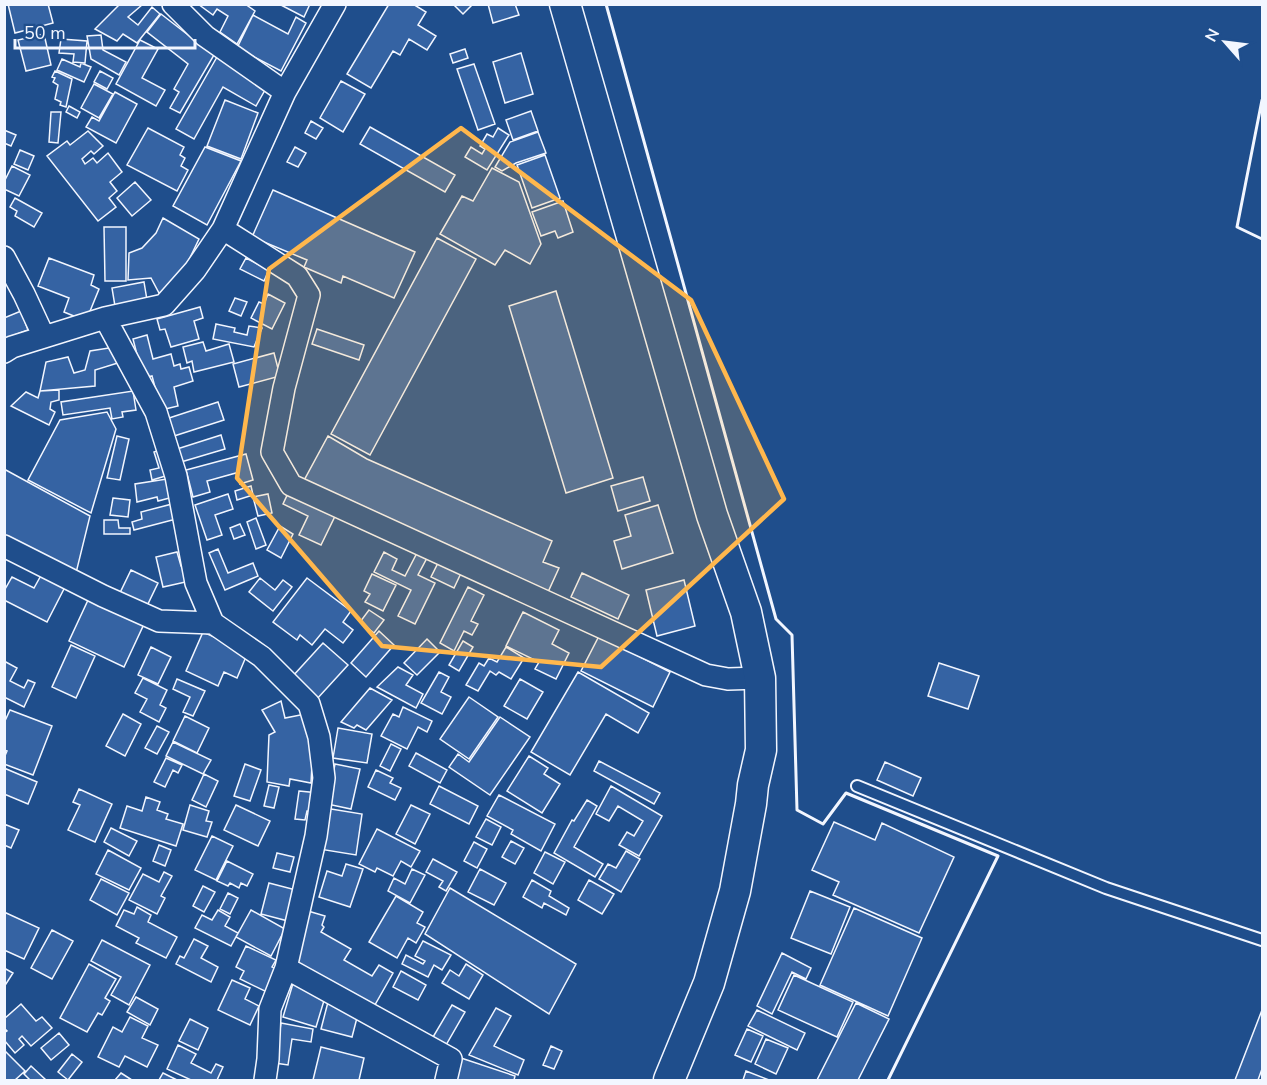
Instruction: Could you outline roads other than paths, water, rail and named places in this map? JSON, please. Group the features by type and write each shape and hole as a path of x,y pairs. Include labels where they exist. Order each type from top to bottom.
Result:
{"main road":[{"path":"565,4 712,515 746,612 760,678 761,750 735,891 709,983 669,1080"}],"street":[{"path":"173,4 205,36 285,92"},
{"path":"4,352 12,347 105,318 164,305 195,270 223,230 285,92 335,4"},
{"path":"223,230 297,276 309,295 284,388 272,452 291,485 706,675 728,679 760,678"},
{"path":"4,256 44,337"},
{"path":"105,318 156,412 176,476 196,583 213,623 262,657 309,704 319,737 324,778 316,836 286,968 270,1009 265,1080"},
{"path":"4,546 103,596 159,621 213,623"},
{"path":"286,968 452,1059 446,1080"}],"lane":[{"path":"857,786 1106,888 1263,940"}]}
